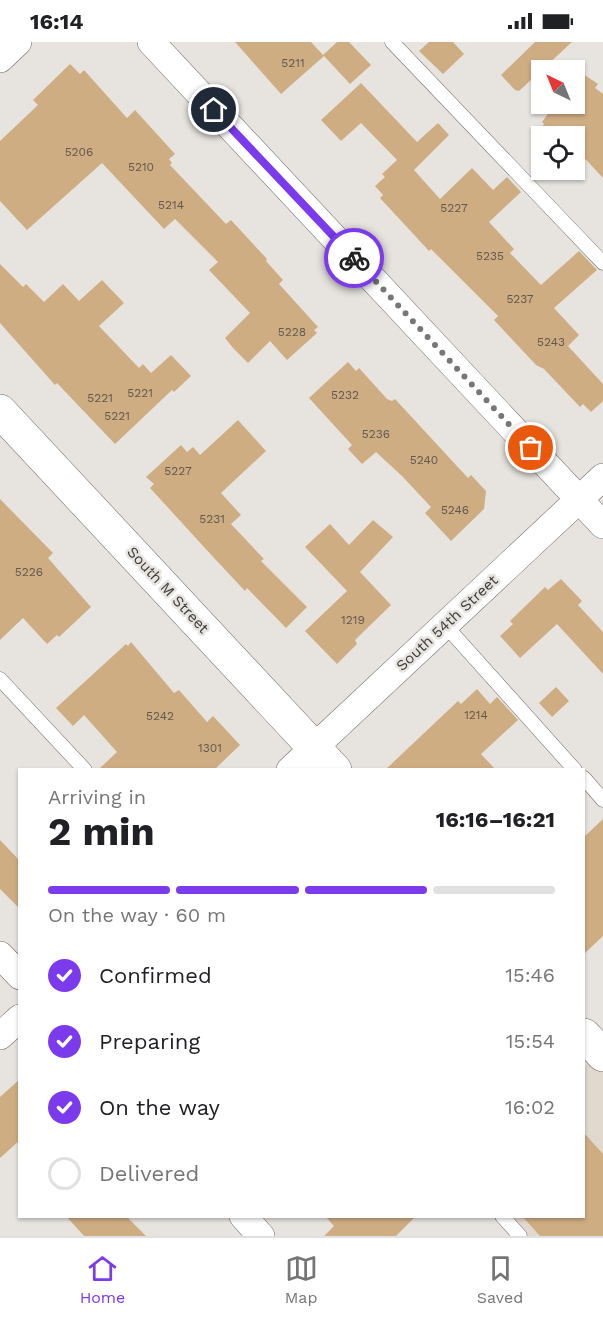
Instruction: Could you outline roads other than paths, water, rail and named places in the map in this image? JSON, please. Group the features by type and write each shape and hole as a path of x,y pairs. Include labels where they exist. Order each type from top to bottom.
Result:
{"street":[{"path":"0,58 18,42"},
{"path":"151,42 603,525"},
{"name":"South M Street","path":"0,411 325,758"},
{"name":"South 54th Street","path":"296,768 325,758 445,625 603,477"},
{"path":"0,955 18,974"},
{"path":"0,1036 18,1020"},
{"path":"585,1036 603,1055"},
{"path":"245,1218 261,1236"}],"lane":[{"path":"392,42 603,263"},
{"path":"445,625 574,768"},
{"path":"0,679 84,768"},
{"path":"585,779 603,800"},
{"path":"504,1218 520,1236"}]}
